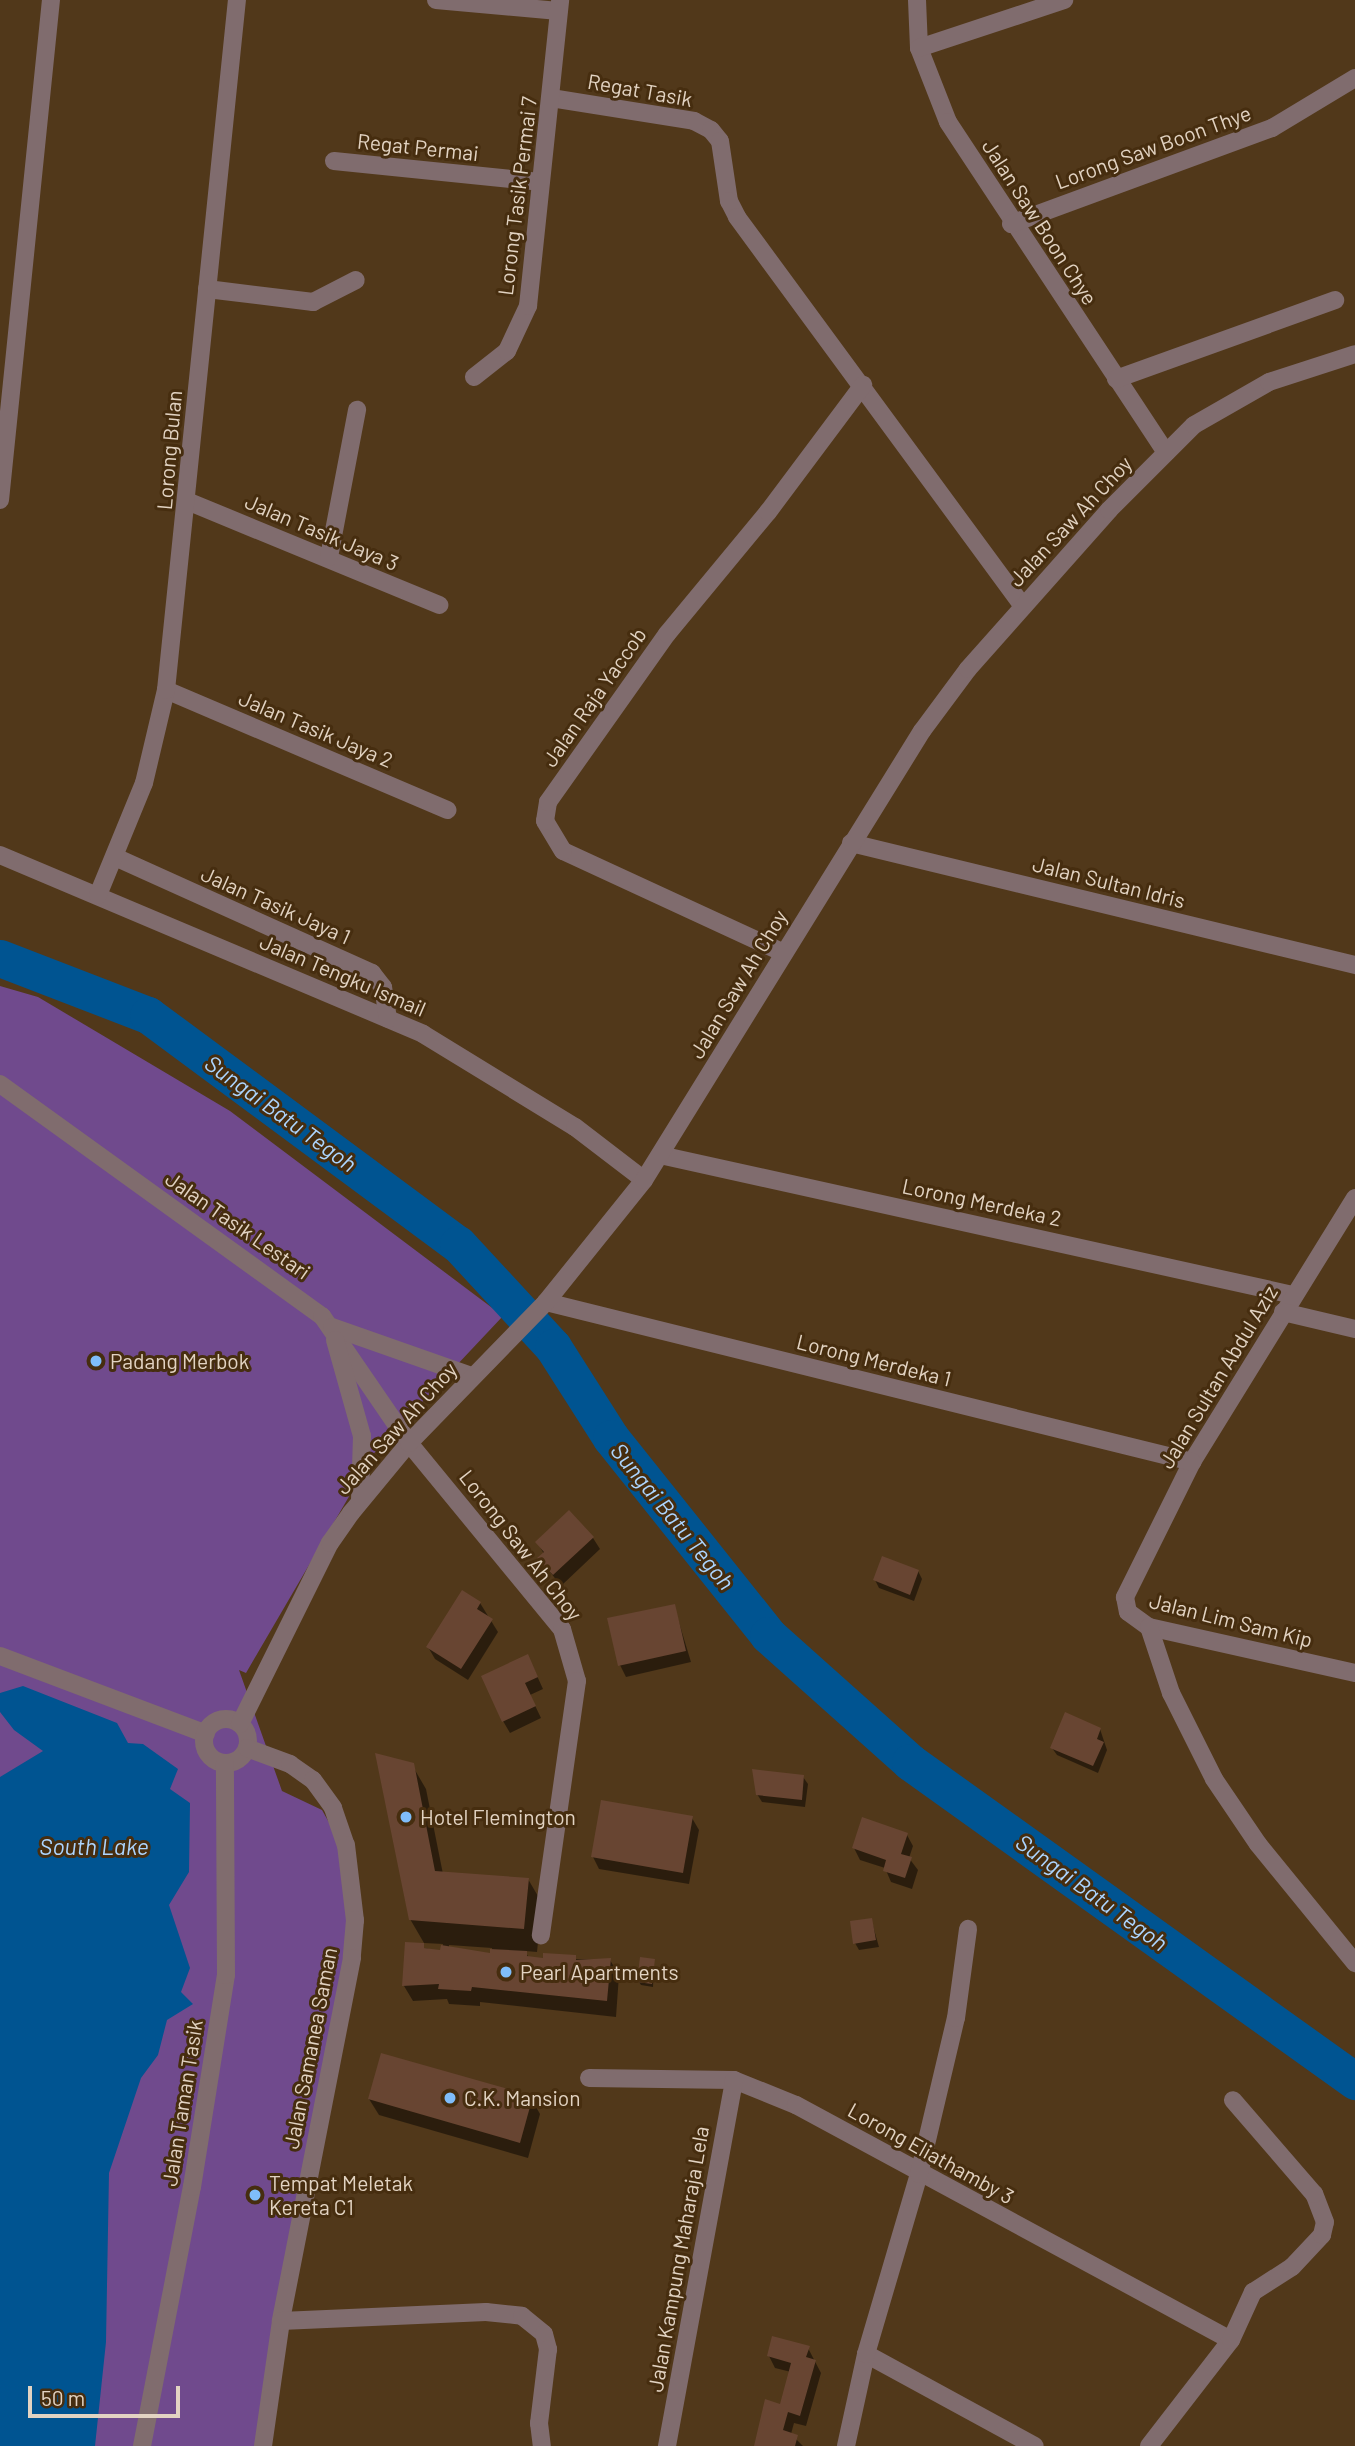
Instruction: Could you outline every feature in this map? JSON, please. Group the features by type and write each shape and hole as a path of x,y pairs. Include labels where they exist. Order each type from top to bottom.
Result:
{"street":[{"path":"0,500 51,0"},
{"name":"Lorong Bulan","path":"98,895 144,783 166,690 237,0"},
{"path":"436,0 559,6"},
{"name":"Jalan Saw Boon Chye","path":"916,0 919,48 948,121 1011,223 1166,452"},
{"path":"919,48 1064,0"},
{"name":"Lorong Tasik Permai 7","path":"474,377 507,351 528,306 559,6"},
{"name":"Lorong Saw Boon Thye","path":"1011,223 1272,128 1355,78"},
{"name":"Regat Tasik","path":"551,98 694,121 711,130 720,141 729,201 737,217 863,385"},
{"name":"Regat Permai","path":"334,161 540,181"},
{"path":"207,289 313,302 356,280"},
{"path":"1116,379 1335,300"},
{"name":"Jalan Saw Ah Choy","path":"240,1724 330,1543 360,1500 471,1376 541,1307 644,1180 922,731 1022,605 1166,452 1230,402 1269,382 1355,354"},
{"path":"863,385 1022,605"},
{"name":"Jalan Raja Yaccob","path":"784,953 563,851 545,821 548,802 667,634 768,512 863,385"},
{"path":"329,558 357,410"},
{"name":"Jalan Tasik Jaya 3","path":"187,501 439,605"},
{"name":"Jalan Tasik Jaya 2","path":"166,690 448,810"},
{"name":"Jalan Sultan Idris","path":"851,843 1355,965"},
{"name":"Jalan Tengku Ismail","path":"0,855 388,1019 484,1067 644,1180"},
{"name":"Jalan Tasik Jaya 1","path":"115,857 372,973 383,987 388,1019"},
{"name":"Jalan Tasik Lestari","path":"0,1084 309,1304 332,1327 409,1443"},
{"name":"Lorong Merdeka 2","path":"660,1155 1293,1295"},
{"name":"Jalan Sultan Abdul Aziz","path":"1128,1583 1192,1462 1355,1198"},
{"name":"Lorong Merdeka 1","path":"541,1307 1192,1462"},
{"path":"1283,1312 1355,1329"},
{"path":"332,1327 471,1376"},
{"path":"332,1327 362,1436 360,1500"},
{"name":"Lorong Saw Ah Choy","path":"409,1443 549,1610 572,1652 577,1681 541,1935"},
{"name":"Jalan Lim Sam Kip","path":"1128,1583 1128,1612 1149,1627 1355,1673"},
{"path":"1149,1627 1171,1693 1214,1779 1258,1844 1355,1963"},
{"path":"0,1656 206,1734"},
{"path":"220,1720 240,1724 248,1737 247,1748 241,1758 225,1763 208,1754 206,1734 220,1720"},
{"name":"Jalan Samanea Saman","path":"247,1748 290,1764 313,1780 333,1808 346,1845 355,1920 352,1958 281,2321 263,2446"},
{"name":"Jalan Taman Tasik","path":"142,2446 192,2187 226,1975 225,1763"},
{"path":"846,2446 866,2354 919,2174 956,2018 968,1929"},
{"name":"Lorong Eliathamby 3","path":"590,2078 734,2080 796,2105 919,2174 1231,2340"},
{"name":"Jalan Kampung Maharaja Lela","path":"667,2446 734,2080"},
{"path":"1149,2446 1231,2340 1252,2292 1309,2252 1322,2235 1325,2222 1314,2194 1233,2100"},
{"path":"281,2321 486,2312 522,2316 544,2334 548,2349 539,2423 542,2446"},
{"path":"866,2354 1035,2446"}],"shaded area":[{"path":"0,986 38,997 230,1111 503,1316 375,1452 246,1673 239,1670 282,1791 322,1810 336,1835 346,1874 347,1950 256,2446 0,2446"}],"water":[{"name":"South Lake","path":"23,1686 117,1723 128,1743 143,1744 178,1769 170,1789 190,1803 189,1872 169,1905 190,1968 181,1992 193,2004 167,2020 158,2055 141,2078 109,2173 106,2342 95,2446 0,2446 0,1777 43,1751 14,1730 0,1712 0,1693"}],"building":[{"path":"569,1510 594,1537 553,1575 537,1558 544,1552 535,1542"},
{"path":"882,1556 919,1570 910,1595 873,1580"},
{"path":"462,1590 481,1602 477,1609 493,1619 461,1669 426,1647"},
{"path":"675,1604 686,1651 618,1666 607,1618"},
{"path":"528,1654 538,1677 525,1683 536,1706 502,1722 481,1676"},
{"path":"1065,1712 1101,1728 1097,1739 1104,1742 1093,1766 1050,1748"},
{"name":"Hotel Flemington","path":"375,1753 414,1763 435,1871 529,1878 524,1929 409,1920"},
{"path":"752,1769 804,1775 802,1800 756,1795"},
{"path":"601,1800 693,1816 683,1873 591,1857"},
{"path":"862,1817 908,1833 901,1854 912,1857 905,1878 883,1871 886,1860 852,1848"},
{"path":"872,1918 876,1940 853,1944 850,1921"},
{"name":"Pearl Apartments","path":"405,1942 424,1943 424,1948 440,1950 441,1945 490,1953 490,1949 527,1951 527,1956 543,1958 543,1953 576,1955 576,1960 611,1958 607,2001 472,1987 471,1991 438,1989 439,1984 402,1986"},
{"path":"640,1957 655,1959 652,1984 637,1982"},
{"name":"C.K. Mansion","path":"381,2053 533,2096 520,2143 368,2099"},
{"path":"772,2336 810,2346 806,2357 816,2360 800,2416 788,2412 783,2430 798,2435 795,2446 754,2446 765,2399 780,2404 791,2363 767,2356"}],"waterway":[{"name":"Sungai Batu Tegoh","path":"0,958 148,1015 458,1244 553,1347 611,1438 768,1635 910,1762 1355,2081"}],"place":[{"name":"Padang Merbok","path":"96,1361"},
{"name":"Hotel Flemington","path":"406,1817"},
{"name":"Pearl Apartments","path":"506,1972"},
{"name":"C.K. Mansion","path":"450,2098"},
{"name":"Tempat Meletak Kereta C1","path":"255,2195"}]}
